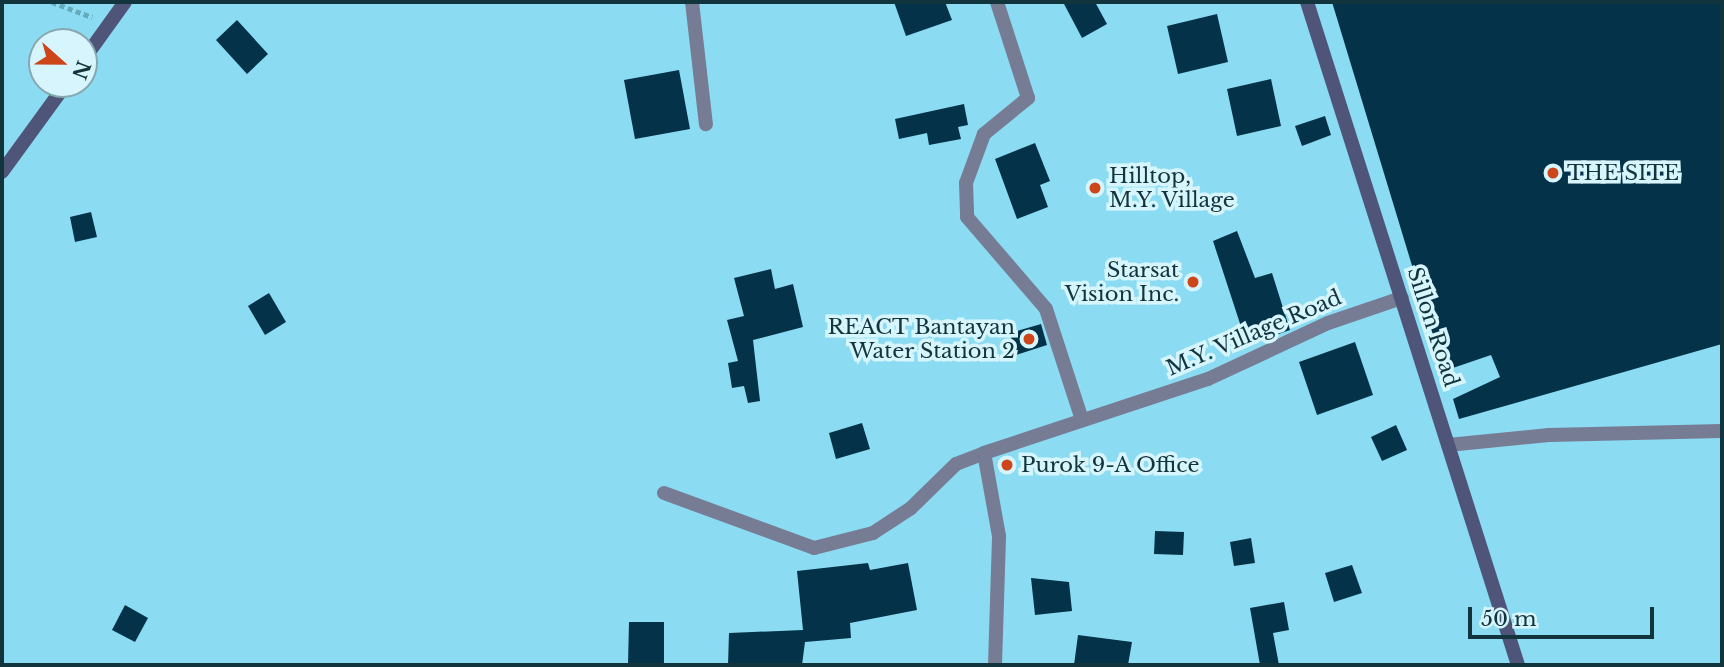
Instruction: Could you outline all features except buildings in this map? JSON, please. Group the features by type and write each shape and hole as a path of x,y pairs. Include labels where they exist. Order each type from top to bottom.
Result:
{"main road":[{"path":"98,39 125,2"},
{"name":"Sillon Road","path":"1307,2 1518,665"},
{"path":"2,172 56,98"}],"street":[{"path":"692,2 706,124"},
{"path":"997,2 1028,98 984,134 966,183 967,217 1046,310 1082,420"},
{"name":"M.Y. Village Road","path":"664,493 814,548 873,533 911,508 956,464 1208,379 1328,323 1402,298"},
{"path":"1448,445 1549,435 1722,431"},
{"path":"984,453 999,536 995,665"}],"path":[{"path":"52,2 109,24"}],"place":[{"name":"THE SITE","path":"1553,173"},
{"name":"Hilltop, M.Y. Village","path":"1095,188"},
{"name":"Starsat Vision Inc.","path":"1193,282"},
{"name":"REACT Bantayan Water Station 2","path":"1029,339"},
{"name":"Purok 9-A Office","path":"1007,465"}]}
